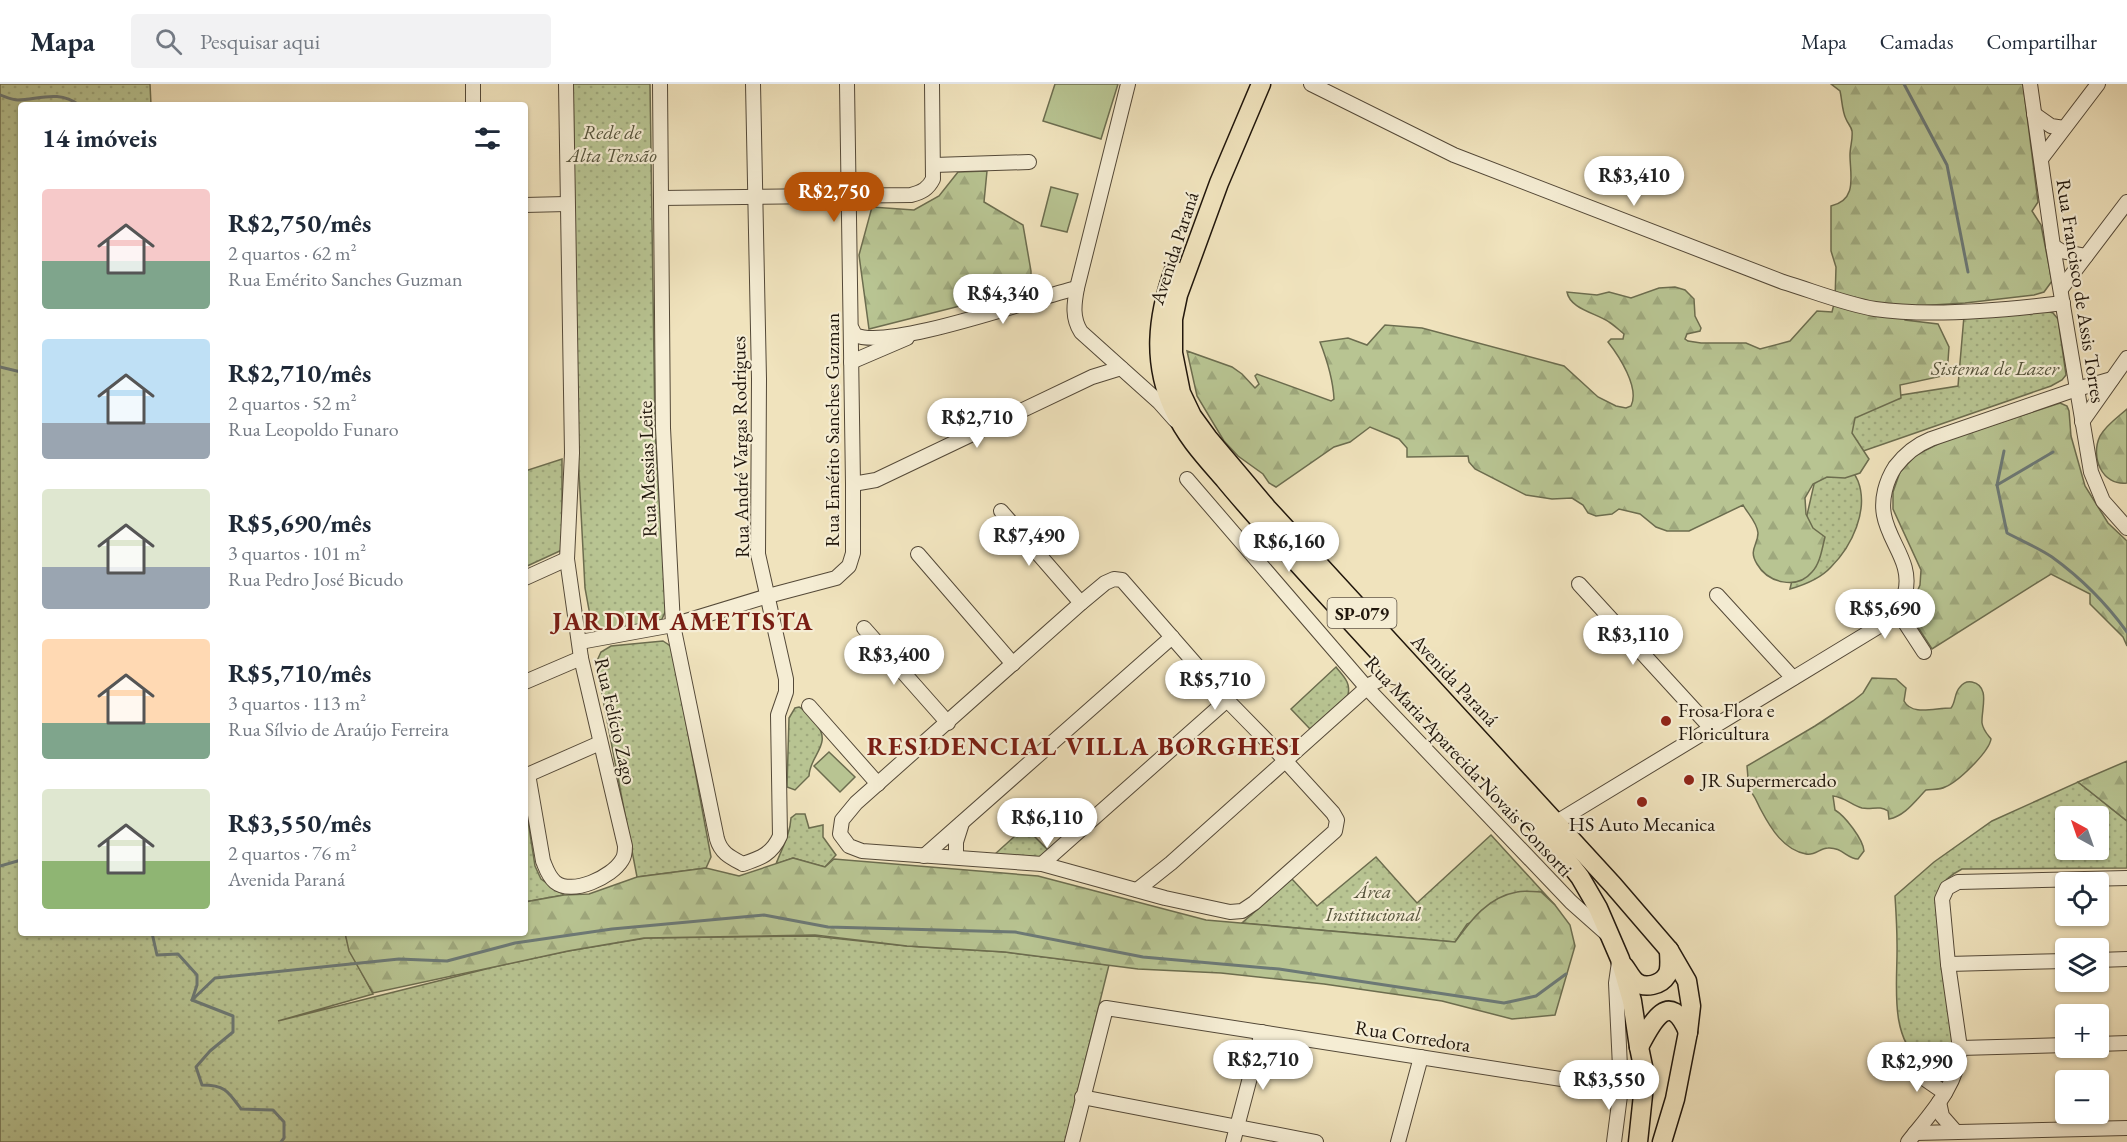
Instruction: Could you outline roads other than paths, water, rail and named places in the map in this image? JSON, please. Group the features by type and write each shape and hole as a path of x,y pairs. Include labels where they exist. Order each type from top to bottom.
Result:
{"main road":[{"name":"Avenida Paraná","path":"1248,84 1204,188 1164,299 1159,334 1163,376 1174,411 1185,432 1263,525 1559,850 1590,892 1620,960 1632,1001 1645,1076 1632,1090 1638,1142"},
{"name":"Avenida Paraná","path":"1261,84 1219,183 1178,295 1173,320 1173,353 1181,393 1202,430 1245,482 1669,950 1686,981 1691,1006 1675,1099 1662,1142"},
{"name":"SP-079","path":"1620,960 1635,981 1648,986 1662,980 1667,975 1670,967 1669,950"},
{"path":"1639,1047 1655,1018 1661,1012 1670,1011 1678,1015 1688,1032"}],"street":[{"path":"473,84 473,102"},
{"name":"Rua Felício Zago","path":"528,780 543,861 548,874 556,883 566,886 586,884 605,876 622,860 625,846 581,658 567,559 572,453 566,204 566,84"},
{"name":"Rua Messias Leite","path":"660,84 663,428 673,625 712,821 720,848"},
{"name":"Rua André Vargas Rodrigues","path":"720,848 728,856 743,864 765,856 774,848 780,836 778,715 786,692 786,679 758,554 759,379 753,84"},
{"name":"Rua Emérito Sanches Guzman","path":"580,642 673,625 836,578 845,571 853,553 852,328 847,84"},
{"path":"662,198 911,195 919,193 930,186 933,179 932,84"},
{"path":"1128,84 1077,288 1074,306 1077,325 1159,402 1185,432"},
{"path":"1311,84 1454,155 1783,282 1874,309 1910,312 1964,311 2062,296 2086,256 2127,202"},
{"name":"Rua Francisco de Assis Torres","path":"2030,84 2053,246 2091,472 2103,501 2124,521"},
{"path":"2041,159 2098,84"},
{"path":"2034,114 2051,126 2064,129"},
{"path":"934,165 1029,162"},
{"path":"528,205 566,204"},
{"path":"2053,246 2061,251 2086,256"},
{"path":"851,362 921,332 1077,288"},
{"path":"852,328 855,335 872,339 921,332"},
{"path":"1092,377 1102,366 1103,359 1099,348"},
{"path":"2082,422 2127,358"},
{"path":"853,484 876,480 1092,377 1121,368"},
{"path":"1555,823 1898,612 1907,586 1907,575 1884,517 1883,504 1888,480 1900,460 1920,444 2112,379"},
{"name":"Rua Maria Aparecida Novais Consorti","path":"1187,479 1369,686 1571,902 1611,937"},
{"path":"1001,511 1081,603"},
{"path":"918,554 1013,663"},
{"path":"528,577 567,559"},
{"path":"1114,579 1122,580 1227,700 1286,761 1337,820 1335,831 1242,911 1230,912 1165,898 1042,864 862,851 849,846 840,834 842,820 856,803 1081,603 1105,583 1114,579"},
{"path":"1579,584 1710,727"},
{"path":"1717,595 1793,678"},
{"path":"1898,612 1924,652"},
{"path":"864,628 948,723"},
{"path":"924,856 1172,638"},
{"path":"1369,686 1378,666 1377,648"},
{"path":"528,681 581,658"},
{"path":"1137,890 1171,863 1369,686 1388,676 1404,679"},
{"path":"1042,864 1227,700"},
{"path":"809,706 878,784"},
{"path":"528,775 600,743"},
{"path":"956,857 956,842 963,822"},
{"path":"1067,870 1066,859 1072,837"},
{"path":"1165,898 1162,886 1164,873 1171,863"},
{"path":"1911,1137 1942,1097 1960,1060 1942,899 1947,888 1958,882 2127,878"},
{"path":"2109,960 2127,959"},
{"name":"Avenida Paraná","path":"1615,1142 1632,1090 1616,983 1620,960"},
{"path":"1948,964 2055,961"},
{"name":"Rua Corredora","path":"1082,1097 1106,1008 1632,1090"},
{"path":"1233,1142 1262,1032"},
{"path":"2109,1044 2127,1043"},
{"path":"1960,1048 2055,1045"},
{"path":"1398,1142 1421,1057"},
{"path":"1906,1066 1942,1097 1942,1116 1956,1132"},
{"path":"1071,1142 1082,1097 1316,1142"},
{"path":"1911,1137 1956,1132 2127,1128"}],"waterway":[{"path":"1904,84 1947,165 1968,272"},
{"path":"0,95 18,100 49,96 75,102"},
{"path":"0,367 18,371"},
{"path":"2004,451 1997,485 2007,533 2063,565 2102,601 2127,632"},
{"path":"1997,485 2053,452"},
{"path":"0,866 18,861"},
{"path":"192,1000 215,978 399,959 447,961 515,943 612,929 764,915 828,927 1015,932 1143,957 1279,969 1504,1003 1536,996 1566,974"},
{"path":"153,936 157,955 178,954 197,975 197,985 192,1000 233,1016 233,1032 210,1051 196,1067 202,1085 216,1086 225,1090 241,1109 273,1110 284,1122 284,1138 281,1142"}],"place":[{"name":"Frosa Flora e Floricultura","path":"1666,721"},
{"name":"JR Supermercado","path":"1689,780"},
{"name":"HS Auto Mecanica","path":"1642,802"}],"district":[{"name":"JARDIM AMETISTA","path":"683,621"},
{"name":"RESIDENCIAL VILLA BORGHESI","path":"1084,746"}],"park label":[{"name":"Rede de Alta Tensão","path":"612,144"},
{"name":"Sistema de Lazer","path":"1995,368"},
{"name":"Área Institucional","path":"1373,902"}]}
